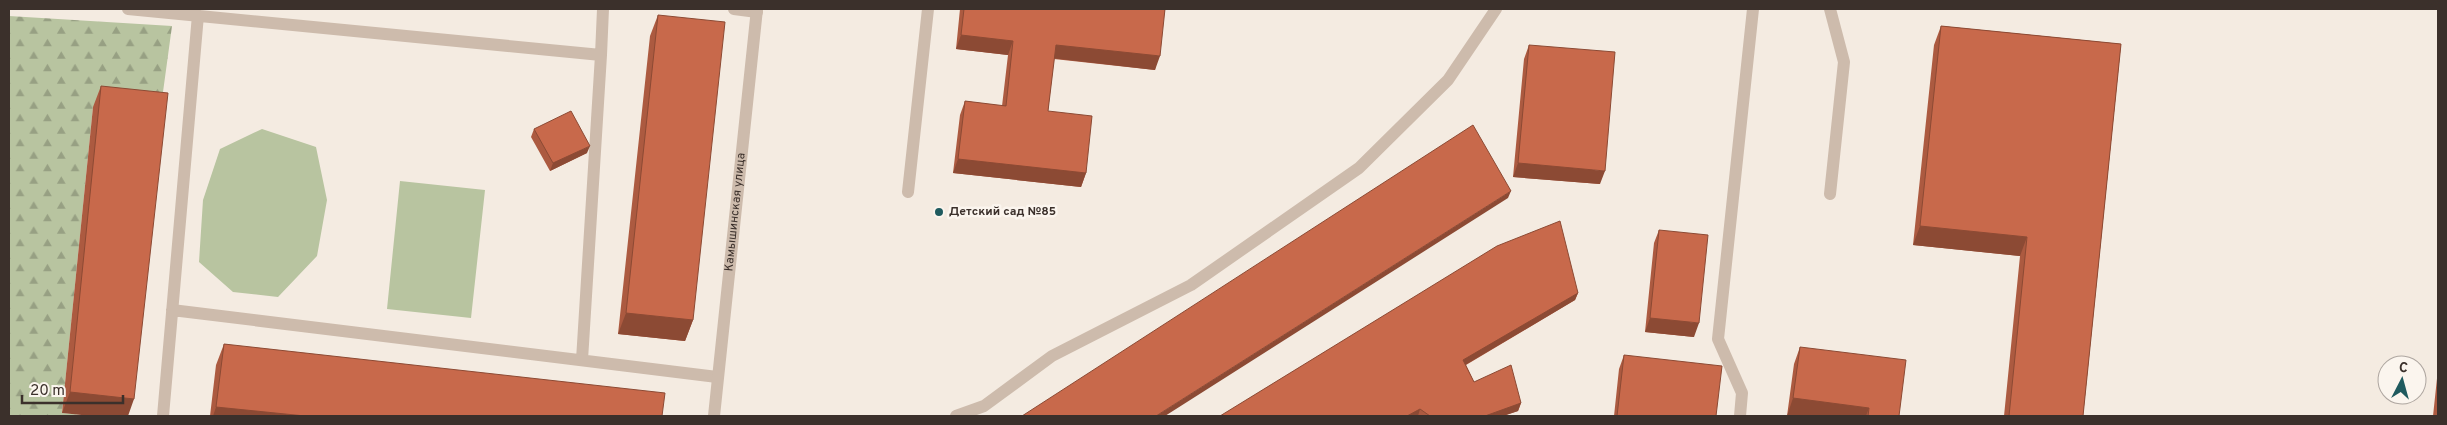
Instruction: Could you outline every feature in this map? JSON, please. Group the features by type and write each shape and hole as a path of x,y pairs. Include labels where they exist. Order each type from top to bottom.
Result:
{"street":[{"path":"128,9 601,56"},
{"path":"582,360 603,9"},
{"path":"734,9 757,10"},
{"path":"908,192 928,9"},
{"path":"956,416 984,406 1052,356 1190,286 1359,168 1448,80 1496,9"},
{"path":"1740,416 1742,393 1718,339 1753,9"},
{"path":"1830,9 1844,62 1830,194"},
{"name":"Камышинская улица","path":"714,416 757,10"},
{"path":"163,416 198,15"},
{"path":"172,310 717,376"}],"green space":[{"path":"9,16 172,26 160,114 93,107 62,413 91,416 9,416"},
{"path":"262,129 316,147 327,200 317,256 278,297 233,292 199,262 203,200 220,149"},
{"path":"400,181 485,190 471,318 387,309"}],"building":[{"path":"964,9 1165,9 1160,56 1056,45 1048,111 1092,116 1086,173 958,159 965,101 1006,106 1013,41 961,35"},
{"path":"658,15 725,22 693,320 626,313"},
{"path":"1941,26 2121,44 2083,416 2009,416 2027,237 1920,226"},
{"path":"1529,45 1615,52 1605,171 1518,163"},
{"path":"101,86 168,93 134,399 70,392"},
{"path":"571,111 590,146 553,163 534,129"},
{"path":"1473,125 1511,191 1156,416 1022,416"},
{"path":"1560,221 1578,293 1463,360 1474,382 1511,365 1521,403 1485,416 1430,416 1420,409 1407,416 1220,416 1497,246"},
{"path":"1659,230 1708,235 1699,323 1650,318"},
{"path":"224,344 665,393 662,416 305,416 216,407"},
{"path":"1800,347 1906,360 1899,416 1868,416 1869,408 1793,398"},
{"path":"1624,355 1722,366 1716,416 1617,416"}],"place":[{"name":"Детский сад №85","path":"939,212"}]}
